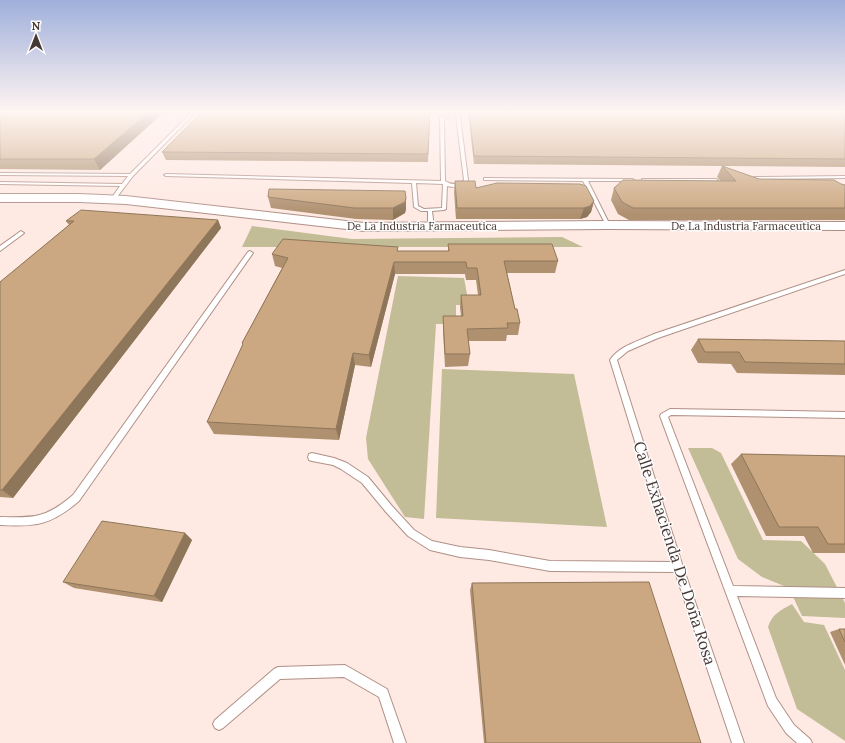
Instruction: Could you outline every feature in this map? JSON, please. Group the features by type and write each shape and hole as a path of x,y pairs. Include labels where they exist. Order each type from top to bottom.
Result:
{"main road":[{"name":"De La Industria Farmaceutica","path":"0,198 80,198 161,203 339,225 845,226"}],"lane":[{"path":"112,200 122,185 160,146"},
{"path":"414,182 416,207 419,209 430,210 444,209 443,146"},
{"path":"166,175 444,183 459,186 466,180 462,146"},
{"path":"0,174 131,175"},
{"path":"756,178 845,177"},
{"path":"486,179 716,180"},
{"path":"585,180 608,225"},
{"path":"0,183 122,185"},
{"path":"430,210 431,226"},
{"path":"0,249 21,233"},
{"path":"0,521 30,523 45,519 57,514 76,498 250,252"},
{"name":"Calle Exhacienda De Doña Rosa","path":"738,743 678,567 614,363 616,356 626,349 656,336 845,272"},
{"path":"806,743 790,729 772,702 731,591 664,419 664,415 670,412 845,415"},
{"path":"312,457 344,466 365,480 389,509 411,532 430,546 550,566 678,567"},
{"path":"731,591 845,593"},
{"path":"219,724 278,673 345,671 383,693 400,743"}],"shaded area":[{"path":"252,226 352,239 562,237 583,247 242,247"},
{"path":"398,276 464,278 469,305 456,305 456,324 436,324 424,519 405,517 368,459 366,438"},
{"path":"442,369 574,374 607,527 436,518"},
{"path":"688,448 712,448 721,453 763,540 801,541 825,564 845,603 845,618 802,616 789,588 762,577 738,559"},
{"path":"792,604 804,622 824,625 845,670 845,741 797,709 768,627 774,616"}],"building":[{"path":"0,146 110,146 94,159 0,159"},
{"path":"168,146 428,146 428,154 162,152"},
{"path":"473,146 845,146 845,159 474,156"},
{"path":"722,166 759,179 834,180 845,185 845,208 633,208 622,202 614,188 623,180 736,181"},
{"path":"455,181 475,181 476,188 497,183 580,184 586,186 594,201 590,206 584,208 457,208"},
{"path":"269,189 405,191 406,198 405,202 393,208 354,208 268,197"},
{"path":"81,210 218,220 2,490 0,490 0,282 74,221 66,221"},
{"path":"283,239 398,247 397,251 449,251 448,244 552,244 558,261 504,261 515,309 517,309 520,323 507,323 508,328 467,329 470,354 445,354 443,316 463,316 461,295 481,295 477,268 467,268 466,262 394,262 369,355 353,353 336,429 207,422 243,344 242,343 288,258 272,254"},
{"path":"698,339 845,341 845,364 745,362 739,352 705,352"},
{"path":"741,454 845,456 845,544 828,544 818,527 779,527"},
{"path":"102,521 185,533 154,596 63,582"},
{"path":"649,582 701,743 486,743 472,583"},
{"path":"839,629 845,629 845,642"}]}
